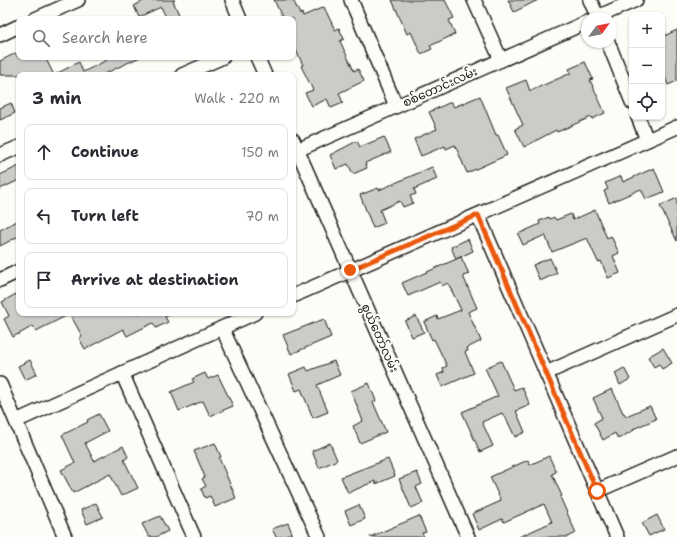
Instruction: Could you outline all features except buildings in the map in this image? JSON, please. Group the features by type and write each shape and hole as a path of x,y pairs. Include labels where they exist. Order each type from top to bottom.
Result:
{"street":[{"path":"43,16 78,0"},
{"path":"232,0 239,16"},
{"path":"351,0 396,106"},
{"path":"474,0 501,60"},
{"path":"590,0 593,12"},
{"name":"စစ်တောင်းလမ်း","path":"609,12 636,0"},
{"name":"စစ်တောင်းလမ်း","path":"296,146 396,106 581,25"},
{"path":"0,35 16,27"},
{"path":"610,48 629,94"},
{"path":"189,72 216,60"},
{"path":"258,60 264,72"},
{"path":"639,120 647,140"},
{"path":"296,295 677,127"},
{"path":"0,155 16,148"},
{"name":"စွယ်တော်လမ်း","path":"296,151 468,537"},
{"path":"478,215 617,537"},
{"path":"0,280 16,272"},
{"path":"546,373 677,315"},
{"path":"16,421 248,316"},
{"path":"222,328 320,537"},
{"path":"122,373 194,537"},
{"path":"0,384 65,537"},
{"path":"597,491 677,456"}],"route":[{"path":"350,270 478,215 597,491"}]}
